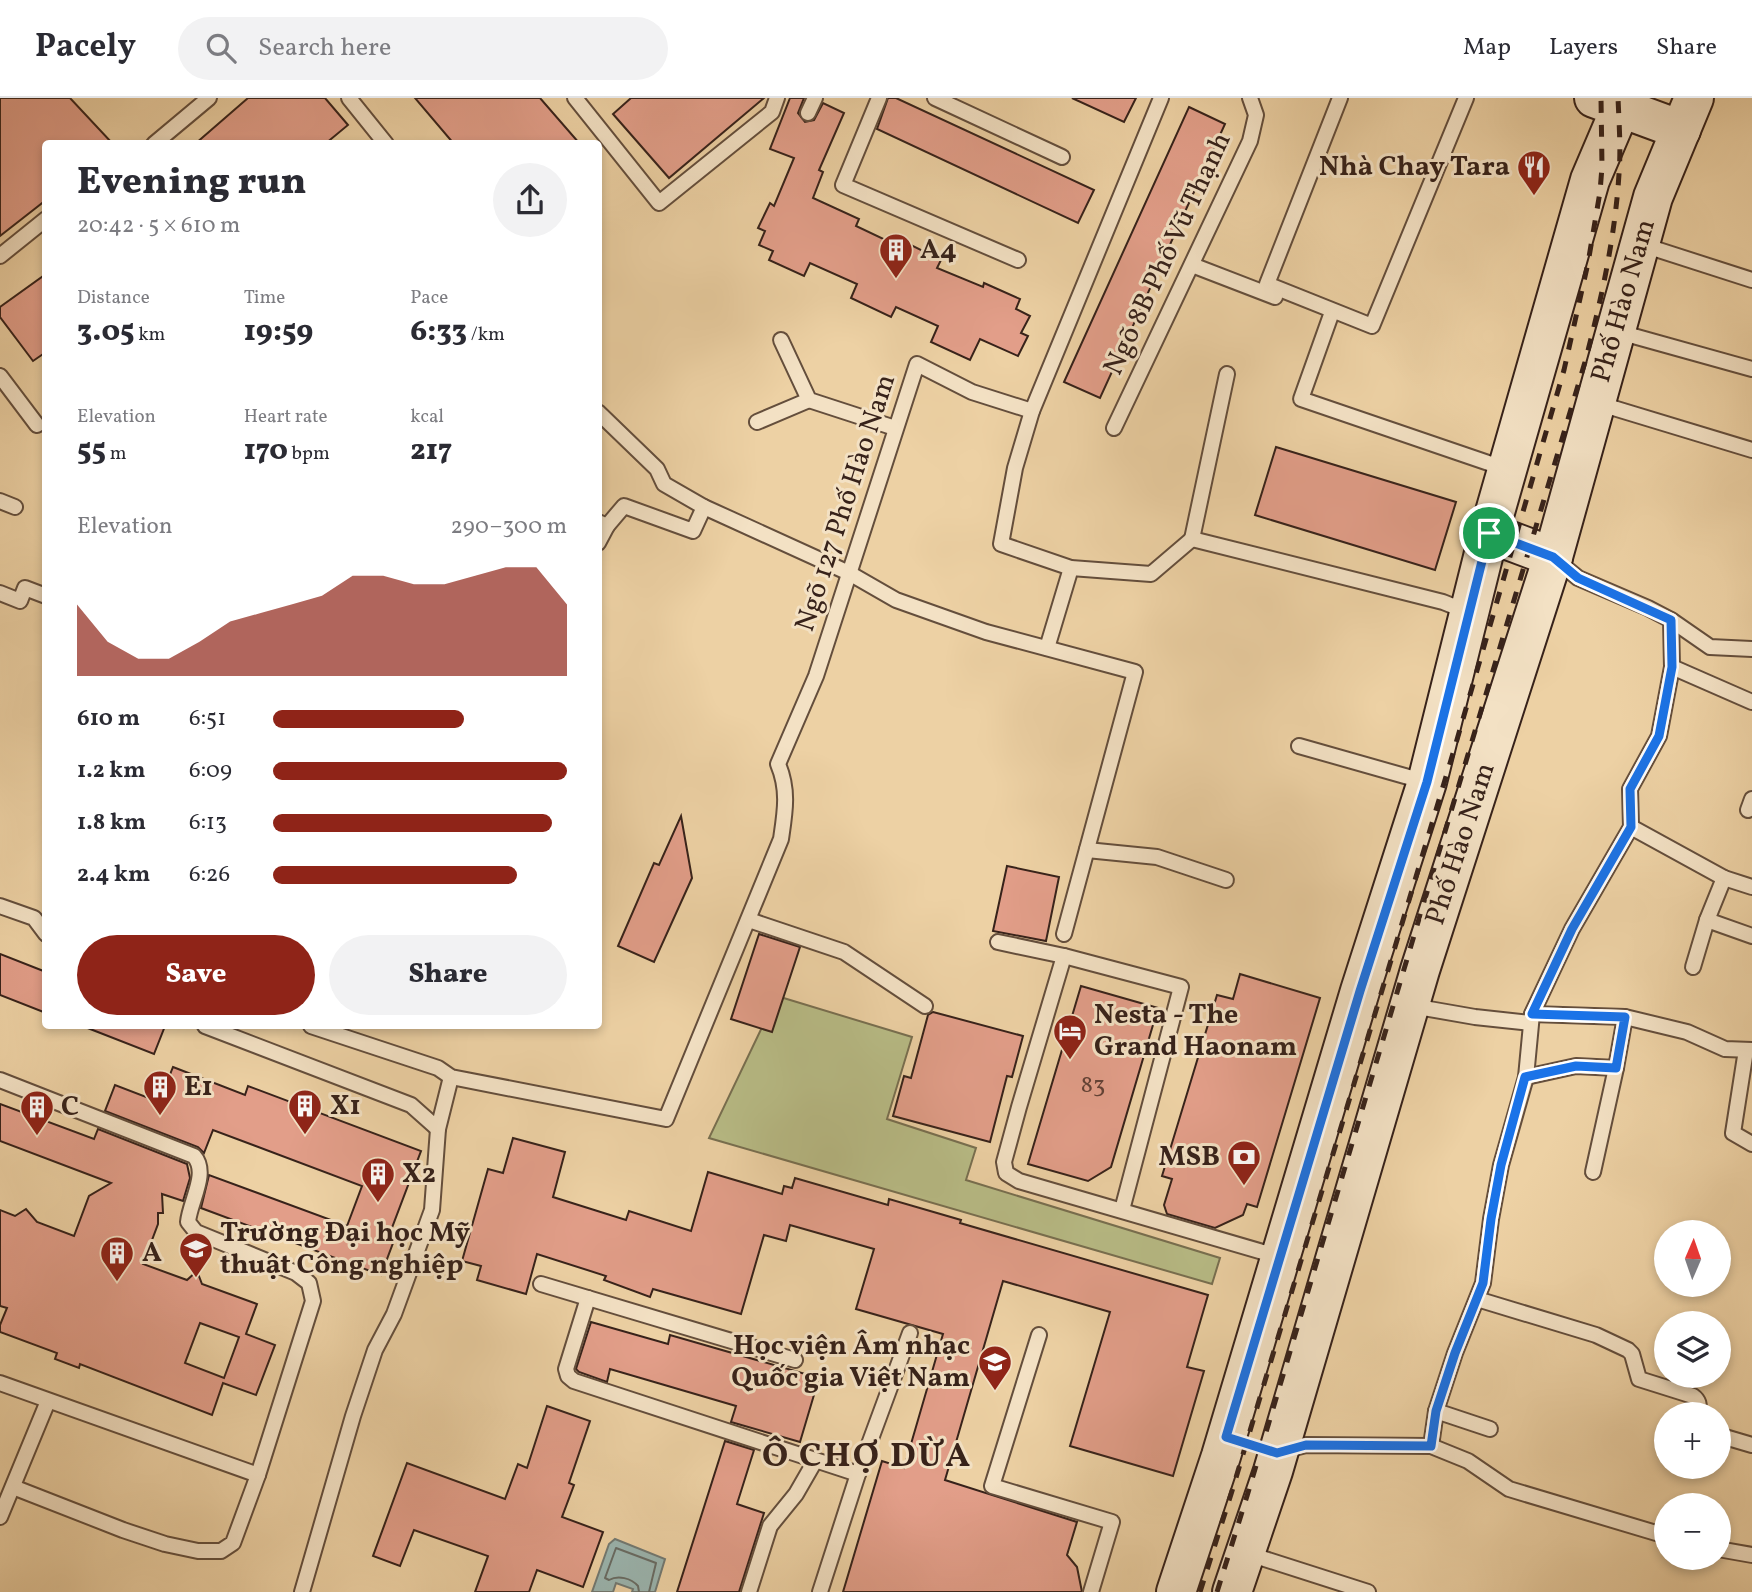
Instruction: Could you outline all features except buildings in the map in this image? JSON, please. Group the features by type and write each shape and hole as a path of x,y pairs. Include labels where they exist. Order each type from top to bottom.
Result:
{"main road":[{"path":"1613,101 1688,114"},
{"name":"Phố Hào Nam","path":"1177,1592 1281,1258 1360,991 1427,782 1489,533 1613,101"},
{"name":"Phố Hào Nam","path":"1233,1592 1411,1006 1553,557 1653,197 1688,114"},
{"path":"1489,533 1553,557"},
{"path":"1360,991 1411,1006"},
{"path":"1226,1437 1277,1453"}],"lane":[{"path":"159,140 209,98"},
{"path":"349,98 383,140"},
{"path":"575,98 659,203 772,112 778,98"},
{"path":"808,113 816,98"},
{"path":"879,98 843,185 1018,260"},
{"path":"935,98 1062,157"},
{"path":"1161,98 1032,411 1015,468 1001,544 1071,568 1151,574 1192,539 1227,374"},
{"name":"Ngõ 8B Phố Vũ Thạnh","path":"1114,428 1250,141 1256,115 1250,98"},
{"path":"1330,315 1266,284 1340,98"},
{"path":"1192,265 1330,315 1372,326 1466,98"},
{"path":"0,256 42,222"},
{"path":"1640,244 1752,279"},
{"path":"1330,315 1301,399 1507,470"},
{"path":"1616,331 1752,369"},
{"path":"781,340 809,400"},
{"name":"Ngõ 127 Phố Hào Nam","path":"451,1077 666,1119 781,839 787,799 784,777 778,764 816,676 917,364 972,392 1032,411"},
{"path":"0,376 37,425"},
{"path":"757,422 809,400 895,428"},
{"path":"1596,403 1752,450"},
{"path":"602,416 657,469 664,484 705,507 849,573 896,600 986,632 1135,671 1064,934"},
{"path":"0,502 15,508"},
{"path":"603,524 624,506 693,531 705,507"},
{"path":"1192,539 1443,602 1469,613"},
{"path":"1553,557 1578,578 1671,620 1710,648 1752,649"},
{"path":"1047,648 1071,568"},
{"path":"0,593 20,601 25,588 42,594"},
{"path":"1431,1446 1436,1411 1455,1353 1483,1283 1501,1165 1525,1077 1531,1019 1572,929 1631,827 1630,789 1659,736 1672,667 1671,620"},
{"path":"1672,667 1752,702"},
{"path":"1299,746 1427,782"},
{"path":"1631,827 1724,878 1752,887"},
{"path":"1087,850 1157,857 1226,880"},
{"path":"1693,967 1707,920 1724,878"},
{"path":"0,906 34,918 42,929"},
{"path":"748,920 844,952 925,1006"},
{"path":"1707,920 1752,936"},
{"path":"998,942 1064,956 1181,988 1122,1210"},
{"path":"1064,956 1018,1107 1004,1162 1006,1172 1019,1181 1281,1258"},
{"path":"1411,1006 1463,1015 1531,1019 1625,1017 1688,1032 1725,1049 1749,1050 1733,1133 1752,1144"},
{"path":"1593,1172 1625,1017"},
{"path":"213,1029 411,1105 438,1129"},
{"path":"302,1592 370,1363 394,1314 432,1210 438,1129 451,1077 438,1068 326,1029"},
{"path":"1525,1077 1576,1066 1616,1068"},
{"path":"0,1080 194,1156 200,1163 201,1173 188,1222 196,1232 296,1273 309,1283 313,1301 239,1533 233,1543 221,1551 198,1551 165,1544 123,1531 13,1487"},
{"path":"541,1284 795,1360"},
{"path":"588,1298 566,1369 568,1376 575,1381 858,1474"},
{"path":"1477,1299 1596,1335 1632,1354 1639,1379 1693,1396 1699,1402"},
{"path":"820,1592 858,1474 910,1333"},
{"path":"1039,1335 992,1486 1112,1522 1091,1592"},
{"path":"0,1383 258,1475"},
{"path":"0,1517 48,1401"},
{"path":"1436,1411 1490,1429"},
{"path":"1731,1439 1752,1445"},
{"path":"1277,1453 1306,1445 1431,1446 1468,1461 1509,1489 1654,1532"},
{"path":"749,1592 770,1526 796,1494 815,1461"},
{"path":"1731,1551 1752,1555"},
{"path":"1246,1553 1368,1592"}],"green space":[{"path":"777,996 912,1037 887,1119 976,1148 966,1180 1220,1258 1212,1284 709,1138"}],"water":[{"path":"615,1539 665,1559 655,1592 632,1592 633,1589 616,1583 613,1592 592,1592 609,1544"}],"railway":[{"path":"1200,1592 1454,750 1564,370 1588,263 1600,192 1601,98"},
{"path":"1217,1592 1585,362 1611,246 1620,165 1618,98"}],"place":[{"name":"Nhà Chay Tara","path":"1534,197"},
{"name":"A4","path":"896,280"},
{"name":"Nesta - The Grand Haonam","path":"1070,1061"},
{"name":"E1","path":"160,1117"},
{"name":"X1","path":"305,1136"},
{"name":"C","path":"37,1137"},
{"name":"MSB","path":"1244,1187"},
{"name":"X2","path":"378,1204"},
{"name":"Trường Đại học Mỹ thuật Công nghiệp","path":"196,1279"},
{"name":"A","path":"117,1283"},
{"name":"Học viện Âm nhạc Quốc gia Việt Nam","path":"995,1392"}],"district":[{"name":"Ô CHỢ DỪA","path":"867,1457"}],"route":[{"path":"1489,533 1553,557 1578,578 1671,620 1672,667 1659,736 1630,789 1631,827 1572,929 1532,1014 1625,1017 1616,1068 1576,1066 1525,1077 1501,1165 1483,1283 1455,1353 1436,1411 1431,1446 1306,1445 1277,1453 1226,1437 1360,991 1427,782 1489,533"}]}
